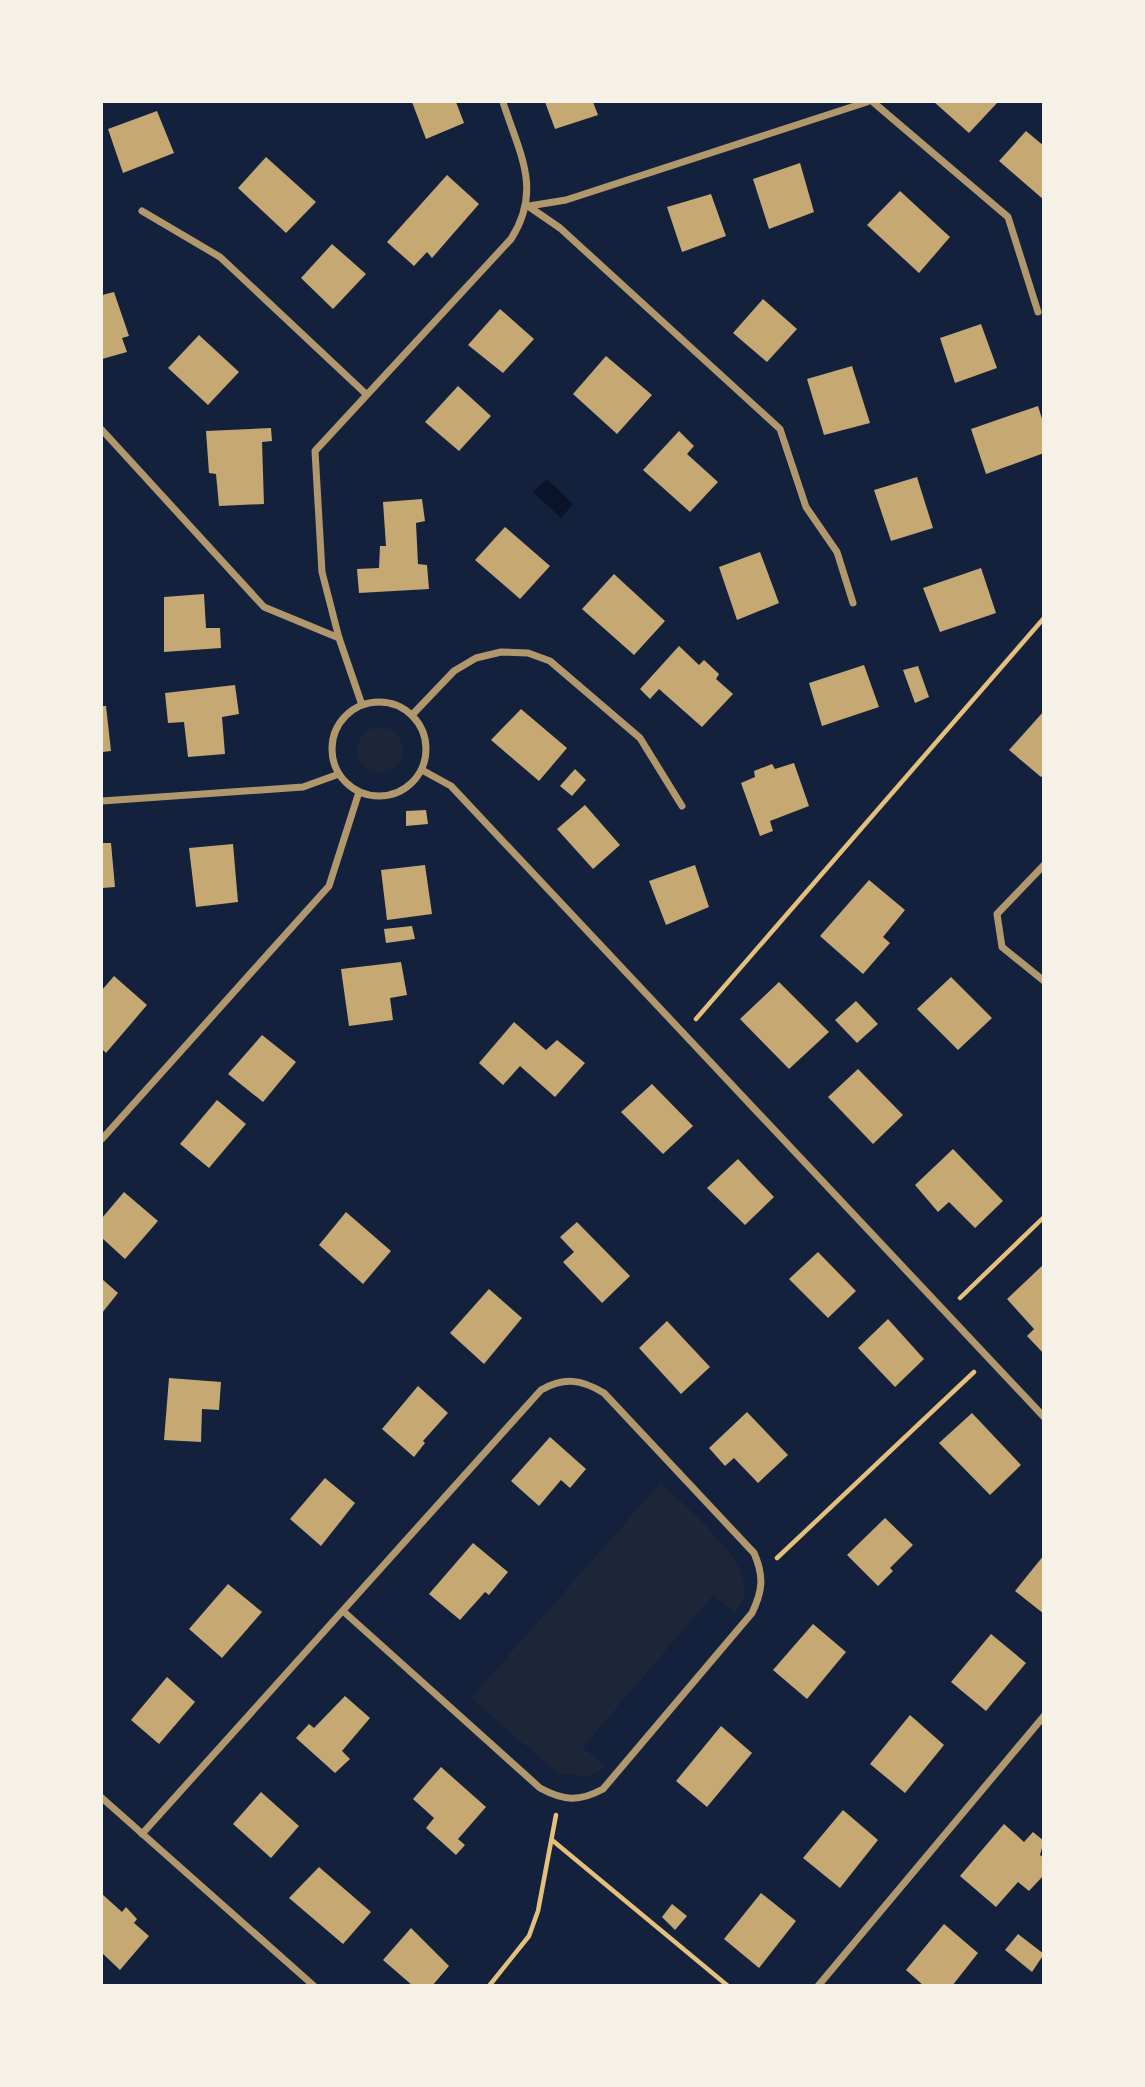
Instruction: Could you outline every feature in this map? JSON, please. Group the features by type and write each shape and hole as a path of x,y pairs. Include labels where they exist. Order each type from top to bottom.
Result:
{"street":[{"path":"362,705 339,638 322,572 315,451 511,239 528,206 529,187 503,102"},
{"path":"528,206 566,200 870,102 1008,217 1038,312"},
{"path":"528,206 560,228 780,429 806,507 836,552 853,603"},
{"path":"142,211 220,257 366,394"},
{"path":"102,430 264,607 339,638"},
{"path":"412,715 454,671 476,658 500,652 528,653 550,661 640,738 682,806"},
{"path":"388,703 412,715 426,741 422,770 402,791 373,796 359,792 339,774 332,748 335,734 350,712 362,705 388,703"},
{"path":"422,770 451,786 1044,1418"},
{"path":"102,801 303,787 339,774"},
{"path":"102,1139 329,886 359,792"},
{"path":"1044,865 997,914 1002,947 1044,981"},
{"path":"142,1834 541,1390 557,1381 574,1380 604,1393 754,1553 762,1572 762,1592 752,1613 603,1789 583,1800 559,1798 540,1788 343,1611"},
{"path":"818,1986 1044,1716"},
{"path":"102,1798 314,1986"}],"path":[{"path":"684,1033 1044,618"},
{"path":"945,1313 1044,1217"},
{"path":"762,1572 988,1359"},
{"path":"489,1986 529,1936 538,1911 559,1798"},
{"path":"552,1840 728,1986"}],"shaded area":[{"path":"547,479 573,504 561,518 533,492"},
{"path":"380,727 396,734 403,750 396,766 380,773 364,766 357,750 364,734"},
{"path":"661,1482 710,1529 733,1558 744,1583 743,1599 735,1613 713,1595 583,1747 606,1768 585,1777 556,1772 471,1698"}],"building":[{"path":"412,102 456,102 464,123 426,139"},
{"path":"545,102 593,102 598,115 555,129"},
{"path":"934,102 998,102 969,133"},
{"path":"157,111 174,153 123,173 108,129"},
{"path":"1026,131 1044,146 1044,200 999,161"},
{"path":"266,157 316,202 286,233 238,188"},
{"path":"800,163 814,212 769,229 753,179"},
{"path":"447,175 479,204 432,258 427,252 414,266 387,242"},
{"path":"900,191 950,237 919,273 867,225"},
{"path":"711,194 726,236 682,252 667,207"},
{"path":"332,244 366,274 333,309 301,278"},
{"path":"114,292 129,336 122,338 127,352 102,359 102,295"},
{"path":"763,299 797,329 767,362 733,333"},
{"path":"500,309 534,339 503,373 468,345"},
{"path":"981,324 997,368 955,383 940,338"},
{"path":"199,335 239,372 208,405 168,368"},
{"path":"606,356 652,395 617,434 573,394"},
{"path":"852,366 870,423 824,435 807,379"},
{"path":"458,386 491,416 459,451 425,422"},
{"path":"1038,406 1044,425 1044,453 986,474 971,429"},
{"path":"271,428 272,441 262,442 264,504 219,506 216,474 209,473 206,431"},
{"path":"679,431 694,446 687,454 718,482 690,512 643,470"},
{"path":"917,477 933,528 891,541 874,490"},
{"path":"422,499 425,521 416,523 418,564 427,565 429,589 359,593 357,569 379,568 380,546 386,546 383,502"},
{"path":"505,527 550,566 520,599 475,560"},
{"path":"760,552 779,603 737,620 719,567"},
{"path":"981,568 996,613 940,632 923,588"},
{"path":"614,574 665,621 634,655 582,609"},
{"path":"204,594 206,628 220,628 221,648 164,652 164,597"},
{"path":"679,646 699,665 704,660 719,674 716,679 733,694 702,727 659,689 650,699 640,689"},
{"path":"864,665 879,707 822,726 809,683"},
{"path":"918,666 929,697 915,703 903,670"},
{"path":"235,685 239,714 222,717 225,754 188,757 184,722 168,723 165,693"},
{"path":"102,706 106,706 111,751 102,752"},
{"path":"521,709 567,748 539,781 491,740"},
{"path":"1044,711 1044,774 1041,777 1009,750"},
{"path":"794,763 809,806 770,821 773,831 760,836 741,783 755,777 754,771 772,764 775,769"},
{"path":"575,769 586,780 572,796 560,786"},
{"path":"585,805 620,845 593,869 557,829"},
{"path":"426,810 428,824 406,826 406,811"},
{"path":"102,843 111,843 115,887 102,888"},
{"path":"233,844 238,902 196,907 189,848"},
{"path":"425,865 432,914 387,920 381,870"},
{"path":"695,865 709,907 666,925 649,881"},
{"path":"869,880 905,910 883,937 890,943 863,974 820,936"},
{"path":"412,926 415,939 386,943 384,929"},
{"path":"401,962 407,995 390,998 393,1020 349,1026 341,969"},
{"path":"114,976 147,1005 106,1053 102,1049 102,990"},
{"path":"951,977 992,1018 958,1050 917,1009"},
{"path":"779,982 829,1032 789,1069 740,1019"},
{"path":"856,1001 878,1024 857,1043 835,1020"},
{"path":"514,1022 546,1050 557,1040 585,1063 555,1097 520,1066 503,1085 479,1063"},
{"path":"262,1035 296,1062 263,1102 228,1074"},
{"path":"858,1069 903,1115 873,1144 828,1097"},
{"path":"652,1084 693,1126 663,1154 621,1112"},
{"path":"217,1100 246,1124 209,1168 180,1144"},
{"path":"953,1149 1003,1201 975,1228 949,1202 938,1212 915,1185"},
{"path":"738,1159 774,1197 745,1225 707,1188"},
{"path":"124,1192 158,1221 125,1259 102,1238 102,1218"},
{"path":"346,1212 391,1251 363,1284 319,1245"},
{"path":"577,1222 630,1276 602,1303 563,1262 574,1252 560,1237"},
{"path":"818,1252 856,1291 828,1318 789,1279"},
{"path":"1044,1264 1044,1354 1027,1336 1034,1329 1007,1299"},
{"path":"102,1279 118,1293 102,1313"},
{"path":"489,1289 522,1318 484,1364 450,1333"},
{"path":"888,1319 924,1359 895,1387 858,1348"},
{"path":"667,1321 710,1367 681,1394 639,1348"},
{"path":"169,1378 221,1382 219,1410 202,1409 201,1442 164,1440"},
{"path":"418,1386 448,1413 423,1441 425,1443 414,1457 382,1429"},
{"path":"747,1412 788,1455 758,1483 734,1458 725,1466 709,1448"},
{"path":"972,1413 1021,1465 990,1495 939,1443"},
{"path":"550,1437 586,1469 570,1488 561,1480 539,1506 511,1481"},
{"path":"325,1478 355,1503 321,1546 290,1519"},
{"path":"885,1518 913,1545 890,1568 893,1571 878,1586 847,1555"},
{"path":"473,1543 508,1572 489,1595 485,1592 460,1620 429,1594"},
{"path":"1044,1555 1044,1614 1015,1591"},
{"path":"228,1584 262,1612 222,1658 189,1629"},
{"path":"813,1624 846,1652 807,1699 773,1670"},
{"path":"991,1634 1026,1663 986,1711 951,1682"},
{"path":"167,1677 195,1702 159,1744 131,1720"},
{"path":"345,1696 370,1718 342,1751 350,1759 335,1773 296,1738 309,1724 314,1728"},
{"path":"910,1715 944,1745 905,1793 870,1764"},
{"path":"721,1726 752,1753 707,1807 676,1781"},
{"path":"441,1767 486,1807 458,1839 465,1845 456,1855 426,1828 434,1818 413,1799"},
{"path":"261,1792 299,1826 271,1858 233,1824"},
{"path":"843,1810 878,1840 840,1888 803,1858"},
{"path":"1004,1824 1024,1842 1033,1832 1044,1841 1040,1855 1044,1858 1044,1875 1029,1891 1018,1882 996,1907 960,1876"},
{"path":"319,1867 371,1912 343,1944 289,1898"},
{"path":"761,1893 796,1921 759,1968 724,1939"},
{"path":"102,1894 122,1912 126,1907 137,1919 134,1923 149,1936 120,1970 102,1953"},
{"path":"672,1904 687,1916 675,1930 662,1917"},
{"path":"944,1924 978,1953 952,1986 924,1986 906,1970"},
{"path":"411,1928 449,1966 432,1986 413,1986 383,1960"},
{"path":"1018,1934 1044,1954 1032,1972 1005,1950"}]}
